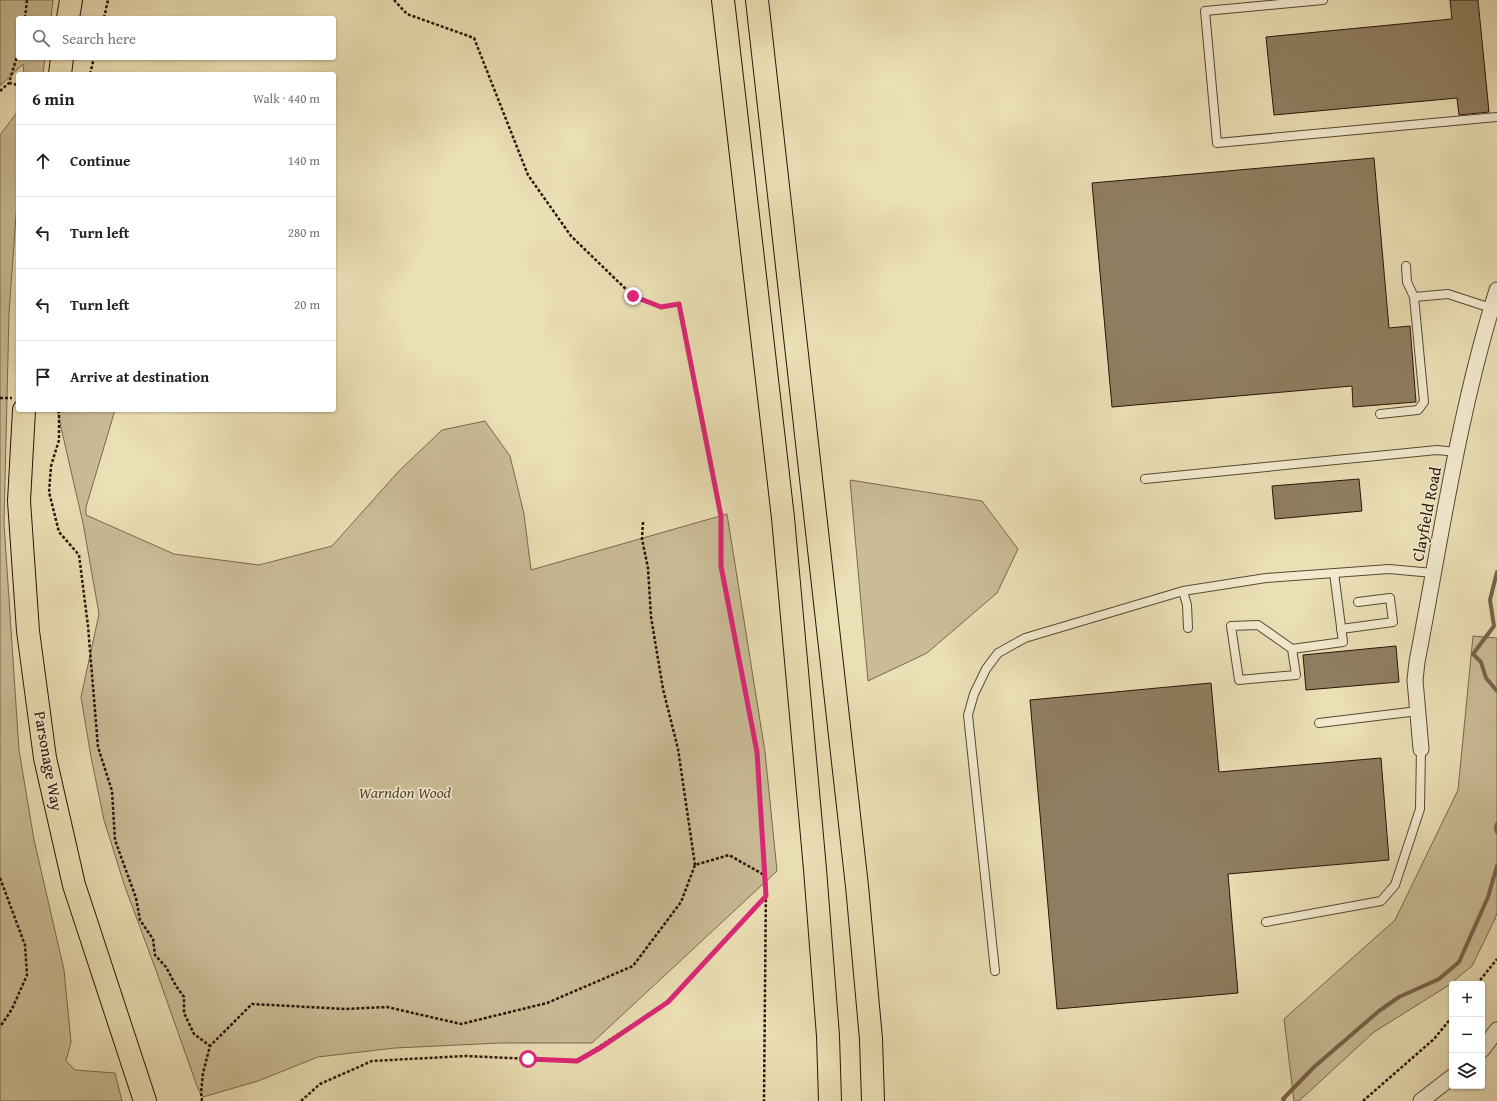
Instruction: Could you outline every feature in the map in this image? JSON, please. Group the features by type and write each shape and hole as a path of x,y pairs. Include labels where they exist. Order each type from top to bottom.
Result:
{"main road":[{"path":"68,16 71,0"},
{"path":"723,0 783,518 815,869 828,1036 830,1101"},
{"path":"757,0 857,886 870,1039 873,1101"},
{"path":"60,72 62,60"},
{"name":"Parsonage Way","path":"17,412 19,501 28,632 45,758 74,885 145,1101"}],"street":[{"name":"Clayfield Road","path":"1421,749 1415,680 1416,668 1456,452 1484,329 1497,290"},
{"path":"1485,1046 1497,1030"},
{"path":"1421,1101 1449,1079"}],"lane":[{"path":"1323,0 1205,11 1217,143 1497,117"},
{"path":"1380,414 1418,410 1424,402 1414,297 1407,282 1406,266"},
{"path":"1414,297 1448,294 1491,308"},
{"path":"1145,479 1437,450 1456,452"},
{"path":"995,972 968,715 974,694 986,669 998,653 1025,638 1183,592 1266,578 1389,568 1433,573"},
{"path":"1292,649 1296,675 1239,680 1231,626 1258,625 1292,649 1343,642 1334,573"},
{"path":"1183,592 1187,605 1188,628"},
{"path":"1341,629 1393,622 1390,598 1358,602"},
{"path":"1319,723 1418,711"},
{"path":"1266,922 1381,901 1395,886 1420,809 1421,749"}],"path":[{"path":"25,16 27,0"},
{"path":"104,16 108,0"},
{"path":"394,0 407,14 474,38 528,174 571,236 633,296 661,307 679,304 721,516 721,566 757,752 766,876 764,1101"},
{"path":"0,91 9,83 16,60"},
{"path":"90,72 94,60"},
{"path":"9,83 16,85"},
{"path":"0,398 16,404"},
{"path":"59,412 59,440 50,466 49,492 59,532 79,555 88,626 98,747 112,791 115,840 136,898 140,920 153,939 155,955 166,967 176,986 184,997 184,1013 194,1034 210,1046"},
{"path":"202,1101 201,1093 203,1073 210,1046 252,1004 346,1009 387,1007 461,1024 547,1003 633,966 681,902 695,865 678,749 663,689 651,617 648,568 642,539 643,522"},
{"path":"695,865 729,855 766,876"},
{"path":"0,878 25,945 27,975 12,1009 0,1027"},
{"path":"301,1101 320,1084 372,1061 465,1056 577,1061 600,1048 668,1002 766,896"},
{"path":"1480,981 1497,960"},
{"path":"1364,1101 1434,1039 1449,1021"}],"green space":[{"path":"0,0 53,0 51,16 16,16 16,60 45,60 43,72 24,72 23,64 0,86"},
{"path":"16,114 16,216 9,314 4,523 19,750 34,840 64,970 71,1042 66,1061 75,1070 115,1073 122,1101 0,1101 0,135"},
{"name":"Warndon Wood","path":"57,412 114,412 86,507 86,515 174,554 259,565 332,546 398,472 442,430 485,421 510,456 524,514 531,570 727,514 765,752 777,871 592,1043 500,1043 395,1048 318,1057 258,1081 203,1097 198,1089 124,884 104,820 81,697 99,614 83,523"},
{"path":"850,480 982,501 1018,549 997,593 927,653 868,681"},
{"path":"1473,636 1497,638 1497,913 1495,919 1472,966 1453,981 1449,981 1449,985 1446,987 1374,1032 1299,1101 1294,1101 1284,1019 1395,920 1458,790"}],"building":[{"path":"1450,0 1478,0 1489,112 1459,115 1457,98 1274,115 1266,37 1452,19"},
{"path":"1374,158 1389,328 1410,326 1416,402 1353,407 1352,386 1112,407 1092,183"},
{"path":"1359,479 1362,511 1275,519 1272,486"},
{"path":"1396,646 1399,682 1306,690 1303,655"},
{"path":"1211,683 1219,772 1381,758 1389,860 1228,874 1238,993 1057,1009 1030,700"}],"waterway":[{"path":"1497,572 1490,600 1494,626 1473,654 1481,662 1486,678 1497,691"},
{"path":"1497,824 1497,832"},
{"path":"1284,1101 1283,1099 1314,1067 1379,1011 1399,997 1439,979 1459,962 1488,897 1497,866"}],"route":[{"path":"528,1059 577,1061 600,1048 668,1002 766,896 766,876 757,752 721,566 721,516 679,304 661,307 633,296"}]}
